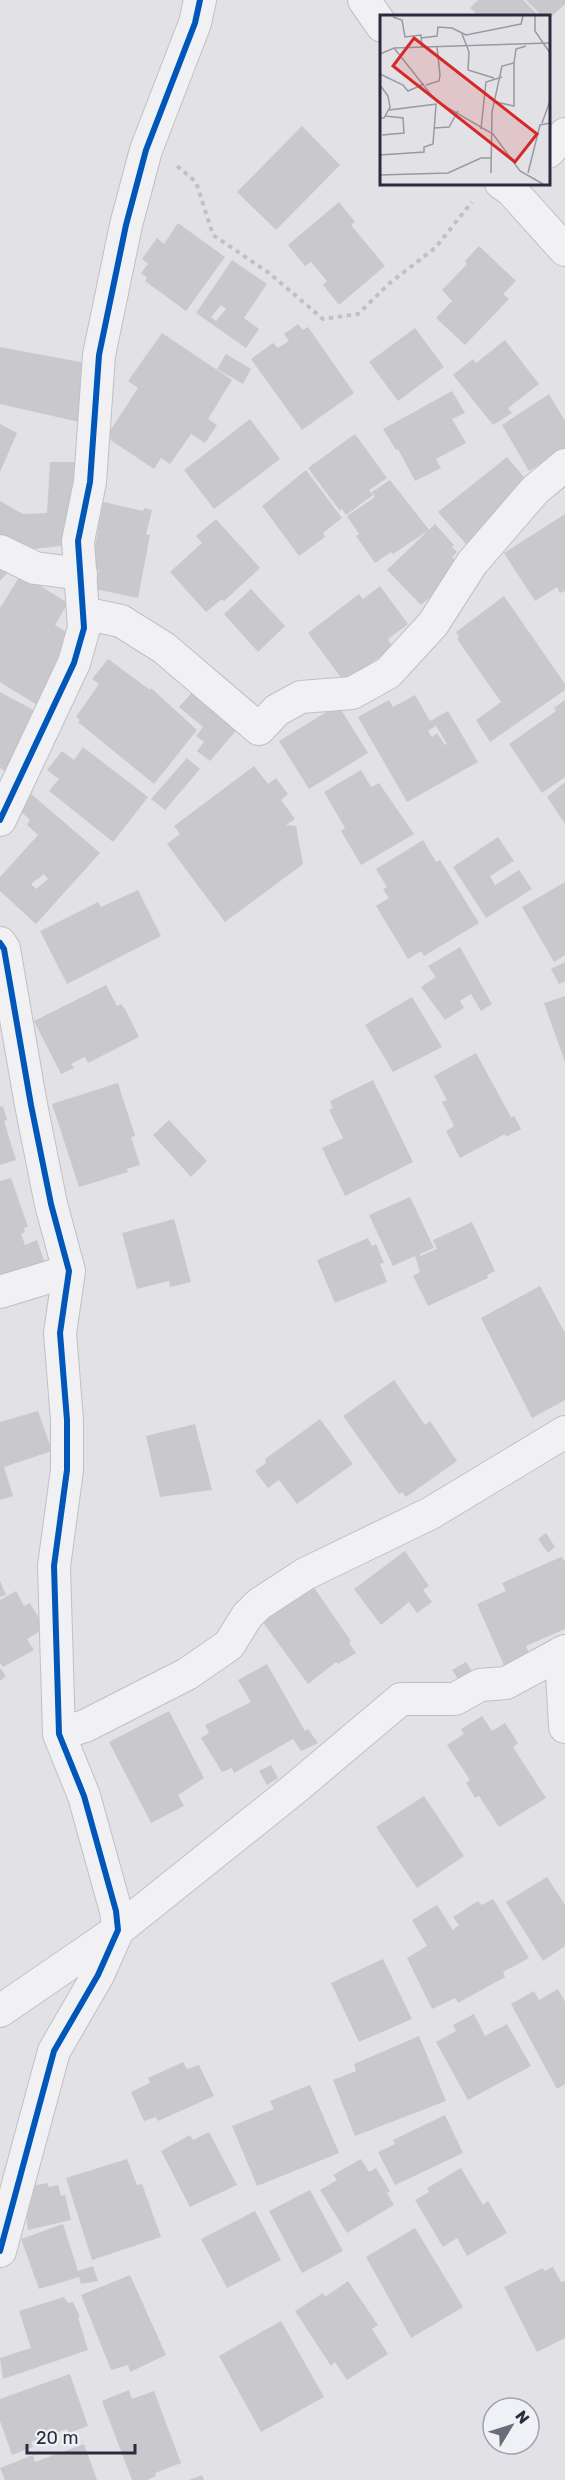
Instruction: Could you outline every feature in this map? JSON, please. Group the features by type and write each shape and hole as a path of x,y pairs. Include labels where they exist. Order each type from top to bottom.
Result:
{"street":[{"path":"0,820 74,663 84,628 78,541 90,482 99,355 126,225 146,150 195,23 200,0"},
{"path":"550,151 565,134"},
{"path":"502,187 565,250"},
{"path":"83,614 121,621 164,648 259,729 278,710 301,697 352,693 388,673 433,624 472,563 494,537 535,490 565,465"},
{"path":"0,551 35,568 81,574"},
{"path":"0,943 4,949 30,1106 51,1204 69,1271 60,1333 68,1420 67,1470 54,1566 59,1734 84,1796 116,1911 118,1930 98,1975 54,2051 0,2251"},
{"path":"0,1292 69,1271"},
{"path":"59,1734 85,1726 187,1674 229,1645 247,1616 268,1598 305,1574 431,1513 565,1432"},
{"path":"0,2011 118,1930 293,1790 401,1699 455,1699 480,1685 506,1683 563,1652 565,1727"}],"path":[{"path":"146,150 173,162 195,182 213,235 269,273 323,319 358,314 391,282 435,248 465,214 502,187"}],"building":[{"path":"478,0 523,0 538,15 478,15 470,8"},
{"path":"526,0 565,0 565,4 550,18 550,15 541,15"},
{"path":"302,126 340,165 276,230 237,192"},
{"path":"339,202 355,222 351,225 385,266 339,305 323,285 327,281 311,262 305,266 288,245"},
{"path":"178,223 225,257 186,311 145,281 147,278 141,273 148,264 142,259 157,238 164,244"},
{"path":"479,246 516,281 503,294 509,299 465,345 436,318 452,301 442,290 467,264 465,261"},
{"path":"232,260 267,284 244,318 259,329 246,348 196,313","holes":["221,305 226,309 216,321 211,317"]},
{"path":"298,324 303,330 308,327 354,393 302,430 251,359 273,343 278,348 289,341 284,334"},
{"path":"415,328 444,367 398,401 369,362"},
{"path":"162,333 232,380 208,419 217,425 205,443 191,434 170,464 161,458 154,469 109,439 111,437 108,434 138,388 128,381"},
{"path":"505,340 539,384 508,408 512,413 493,425 453,375 473,359 476,363"},
{"path":"0,347 91,364 79,422 0,404"},
{"path":"226,354 251,369 243,384 217,369"},
{"path":"452,391 465,413 452,419 466,443 436,459 441,468 415,481 398,449 396,450 383,429"},
{"path":"549,394 565,421 565,448 529,471 502,425"},
{"path":"250,419 280,459 214,509 184,470"},
{"path":"0,424 17,433 0,472"},
{"path":"355,434 387,478 369,490 373,495 346,515 342,509 340,511 308,468"},
{"path":"507,457 530,484 487,520 491,524 467,545 438,512"},
{"path":"50,462 79,462 72,545 12,551 0,544 0,501 23,514 47,513"},
{"path":"306,470 342,518 323,533 325,537 299,556 262,506"},
{"path":"390,480 429,530 375,563 356,536 359,534 347,516 375,497 372,492"},
{"path":"103,502 143,511 144,508 152,510 146,534 150,535 138,598 95,589 99,570 91,569"},
{"path":"565,514 565,591 560,593 557,587 535,601 504,553"},
{"path":"216,519 260,568 224,601 222,599 206,612 170,572 202,543 196,536"},
{"path":"435,524 454,545 452,547 457,552 452,557 457,562 448,570 454,577 421,605 387,570"},
{"path":"0,562 10,570 0,581"},
{"path":"21,574 68,603 55,625 77,639 37,705 0,682 0,608"},
{"path":"380,586 408,624 388,639 393,647 345,683 308,633 359,594 363,599"},
{"path":"251,589 285,626 258,652 224,614"},
{"path":"504,596 565,684 565,690 490,742 476,720 501,702 457,639 459,637 456,632"},
{"path":"108,659 150,690 151,688 197,730 154,784 78,722 80,720 76,717 99,684 92,679"},
{"path":"196,688 240,726 210,761 197,751 204,742 196,736 203,727 179,707"},
{"path":"0,692 37,712 5,771 0,768"},
{"path":"415,695 430,721 448,711 478,762 407,802 358,717 389,700 393,707","holes":["436,726 447,744 445,745 437,733 432,737 428,731"]},
{"path":"565,700 565,777 542,793 509,744 556,711 554,708"},
{"path":"338,705 368,753 309,789 279,741"},
{"path":"83,747 148,797 113,842 49,791 59,779 47,770 62,751 74,760"},
{"path":"187,758 200,769 165,810 151,799"},
{"path":"254,766 268,784 276,778 288,794 281,800 295,819 286,825 296,826 303,864 225,922 167,844 180,834 174,826"},
{"path":"361,770 371,787 379,783 414,834 361,865 341,831 345,828 324,792"},
{"path":"565,782 565,824 547,797"},
{"path":"30,793 100,853 36,924 0,891 0,877 38,835 27,825 30,820 17,808","holes":["44,874 48,879 36,889 31,884"]},
{"path":"498,837 514,861 490,876 495,885 519,870 532,889 486,918 453,867"},
{"path":"423,840 436,862 440,860 479,923 424,956 421,951 408,959 376,906 389,898 383,889 387,887 376,869"},
{"path":"565,882 565,955 554,962 522,907"},
{"path":"138,890 161,936 67,984 40,931 98,902 101,907"},
{"path":"460,947 492,1004 481,1011 471,994 460,1001 464,1008 445,1020 421,987 436,977 428,966"},
{"path":"565,962 565,981 559,984 551,969"},
{"path":"106,985 117,1006 121,1004 125,1009 139,1037 88,1063 85,1057 71,1064 74,1068 61,1074 34,1021"},
{"path":"565,996 565,1062 544,1003"},
{"path":"412,997 442,1047 393,1072 365,1025"},
{"path":"476,1053 511,1117 514,1116 521,1129 506,1137 505,1134 460,1158 446,1131 454,1126 442,1102 447,1100 434,1076"},
{"path":"373,1080 413,1162 345,1196 322,1148 343,1138 329,1110 333,1108 330,1101"},
{"path":"118,1083 135,1136 131,1137 140,1165 127,1169 128,1172 79,1187 52,1104"},
{"path":"3,1106 7,1120 4,1121 16,1160 0,1165 0,1107"},
{"path":"169,1120 207,1161 191,1177 153,1135"},
{"path":"11,1178 28,1227 24,1228 25,1232 21,1234 25,1245 37,1240 46,1267 0,1282 0,1181"},
{"path":"410,1197 434,1248 420,1256 437,1249 433,1240 472,1222 495,1271 487,1275 488,1278 428,1306 413,1276 420,1272 415,1256 393,1266 369,1215"},
{"path":"174,1219 191,1282 170,1287 169,1281 137,1289 122,1233"},
{"path":"368,1238 372,1246 376,1244 384,1263 380,1264 387,1282 335,1303 317,1260"},
{"path":"540,1286 565,1333 565,1400 532,1418 481,1318"},
{"path":"394,1380 425,1425 430,1421 457,1461 406,1497 402,1492 399,1494 343,1416"},
{"path":"38,1411 52,1451 4,1467 13,1496 0,1500 0,1422"},
{"path":"320,1419 353,1464 297,1504 279,1480 268,1488 255,1471 266,1463 265,1459"},
{"path":"195,1424 212,1490 160,1497 146,1436"},
{"path":"546,1533 555,1547 548,1553 538,1539"},
{"path":"405,1551 429,1586 423,1590 432,1602 417,1613 409,1602 381,1625 354,1589"},
{"path":"561,1557 565,1561 565,1629 526,1646 531,1658 506,1670 477,1604 506,1591 502,1583"},
{"path":"0,1581 6,1595 0,1597"},
{"path":"313,1586 351,1641 349,1643 356,1653 338,1664 336,1662 308,1684 262,1621"},
{"path":"16,1591 24,1606 30,1603 45,1628 27,1639 34,1650 3,1667 0,1663 0,1600"},
{"path":"466,1662 474,1674 460,1682 452,1670"},
{"path":"267,1664 305,1731 308,1729 318,1743 301,1751 293,1739 234,1773 232,1768 222,1772 201,1738 209,1733 205,1725 251,1702 238,1680"},
{"path":"0,1668 6,1676 0,1681"},
{"path":"169,1711 204,1778 178,1795 184,1806 151,1823 109,1742"},
{"path":"482,1716 492,1731 505,1723 518,1743 513,1747 546,1798 499,1827 479,1796 475,1798 466,1783 470,1780 447,1745 464,1734 461,1729"},
{"path":"271,1765 278,1778 267,1785 259,1771"},
{"path":"424,1796 464,1856 417,1888 376,1827"},
{"path":"547,1877 565,1905 565,1946 543,1961 506,1902"},
{"path":"493,1899 529,1958 503,1972 505,1977 458,2003 455,1998 432,2009 407,1958 427,1946 412,1920 437,1905 453,1930 459,1925 453,1917 478,1901 482,1905"},
{"path":"383,1959 412,2019 359,2042 331,1983"},
{"path":"558,1989 565,2002 565,2084 557,2089 511,2004 534,1991 539,2000"},
{"path":"474,2014 485,2036 507,2024 531,2066 468,2100 436,2042 456,2031 453,2025"},
{"path":"419,2036 446,2101 355,2136 333,2080 356,2071 354,2064"},
{"path":"183,2062 187,2069 199,2065 214,2096 158,2121 156,2117 144,2121 131,2092 150,2083 148,2078"},
{"path":"310,2085 339,2153 257,2186 232,2126 274,2109 270,2101"},
{"path":"445,2115 463,2153 395,2185 378,2152 395,2144 393,2140"},
{"path":"209,2132 237,2185 190,2207 161,2151 190,2135 193,2140"},
{"path":"127,2159 137,2185 142,2184 161,2237 92,2260 66,2178"},
{"path":"361,2159 369,2172 376,2168 390,2191 387,2193 394,2205 347,2233 320,2190 337,2180 333,2175"},
{"path":"461,2168 483,2205 488,2201 507,2233 467,2256 457,2238 443,2247 415,2200 429,2192 427,2188"},
{"path":"47,2183 49,2187 58,2185 61,2196 65,2195 71,2220 28,2230 23,2188"},
{"path":"310,2190 343,2251 302,2273 269,2211"},
{"path":"255,2211 281,2260 227,2288 201,2239"},
{"path":"63,2224 78,2271 93,2266 98,2281 81,2284 79,2277 39,2289 21,2239"},
{"path":"415,2228 463,2307 411,2338 366,2257"},
{"path":"553,2267 561,2282 565,2281 565,2338 537,2352 504,2287 543,2268 544,2271"},
{"path":"130,2275 166,2355 130,2372 128,2365 111,2370 81,2295"},
{"path":"348,2281 378,2325 372,2329 388,2354 347,2380 335,2362 331,2366 295,2311 323,2293 325,2297"},
{"path":"64,2297 68,2303 73,2302 80,2317 78,2317 88,2350 3,2379 0,2358 31,2348 19,2311"},
{"path":"281,2321 324,2397 261,2432 219,2356"},
{"path":"70,2374 88,2426 69,2433 67,2429 31,2442 33,2447 12,2455 0,2421 0,2399"},
{"path":"129,2390 132,2399 154,2391 181,2463 155,2473 156,2476 147,2480 132,2480 102,2401"},
{"path":"84,2444 97,2480 5,2480 0,2468 33,2455 35,2462"},
{"path":"202,2475 204,2480 189,2480"}],"cycle path":[{"path":"0,820 74,663 84,628 78,541 90,482 99,355 126,225 146,150 195,23 200,0"},
{"path":"0,943 4,949 51,1204 69,1271 60,1333 67,1420 67,1470 54,1566 59,1734 84,1796 116,1911 118,1930 98,1975 54,2051 0,2251"}]}
